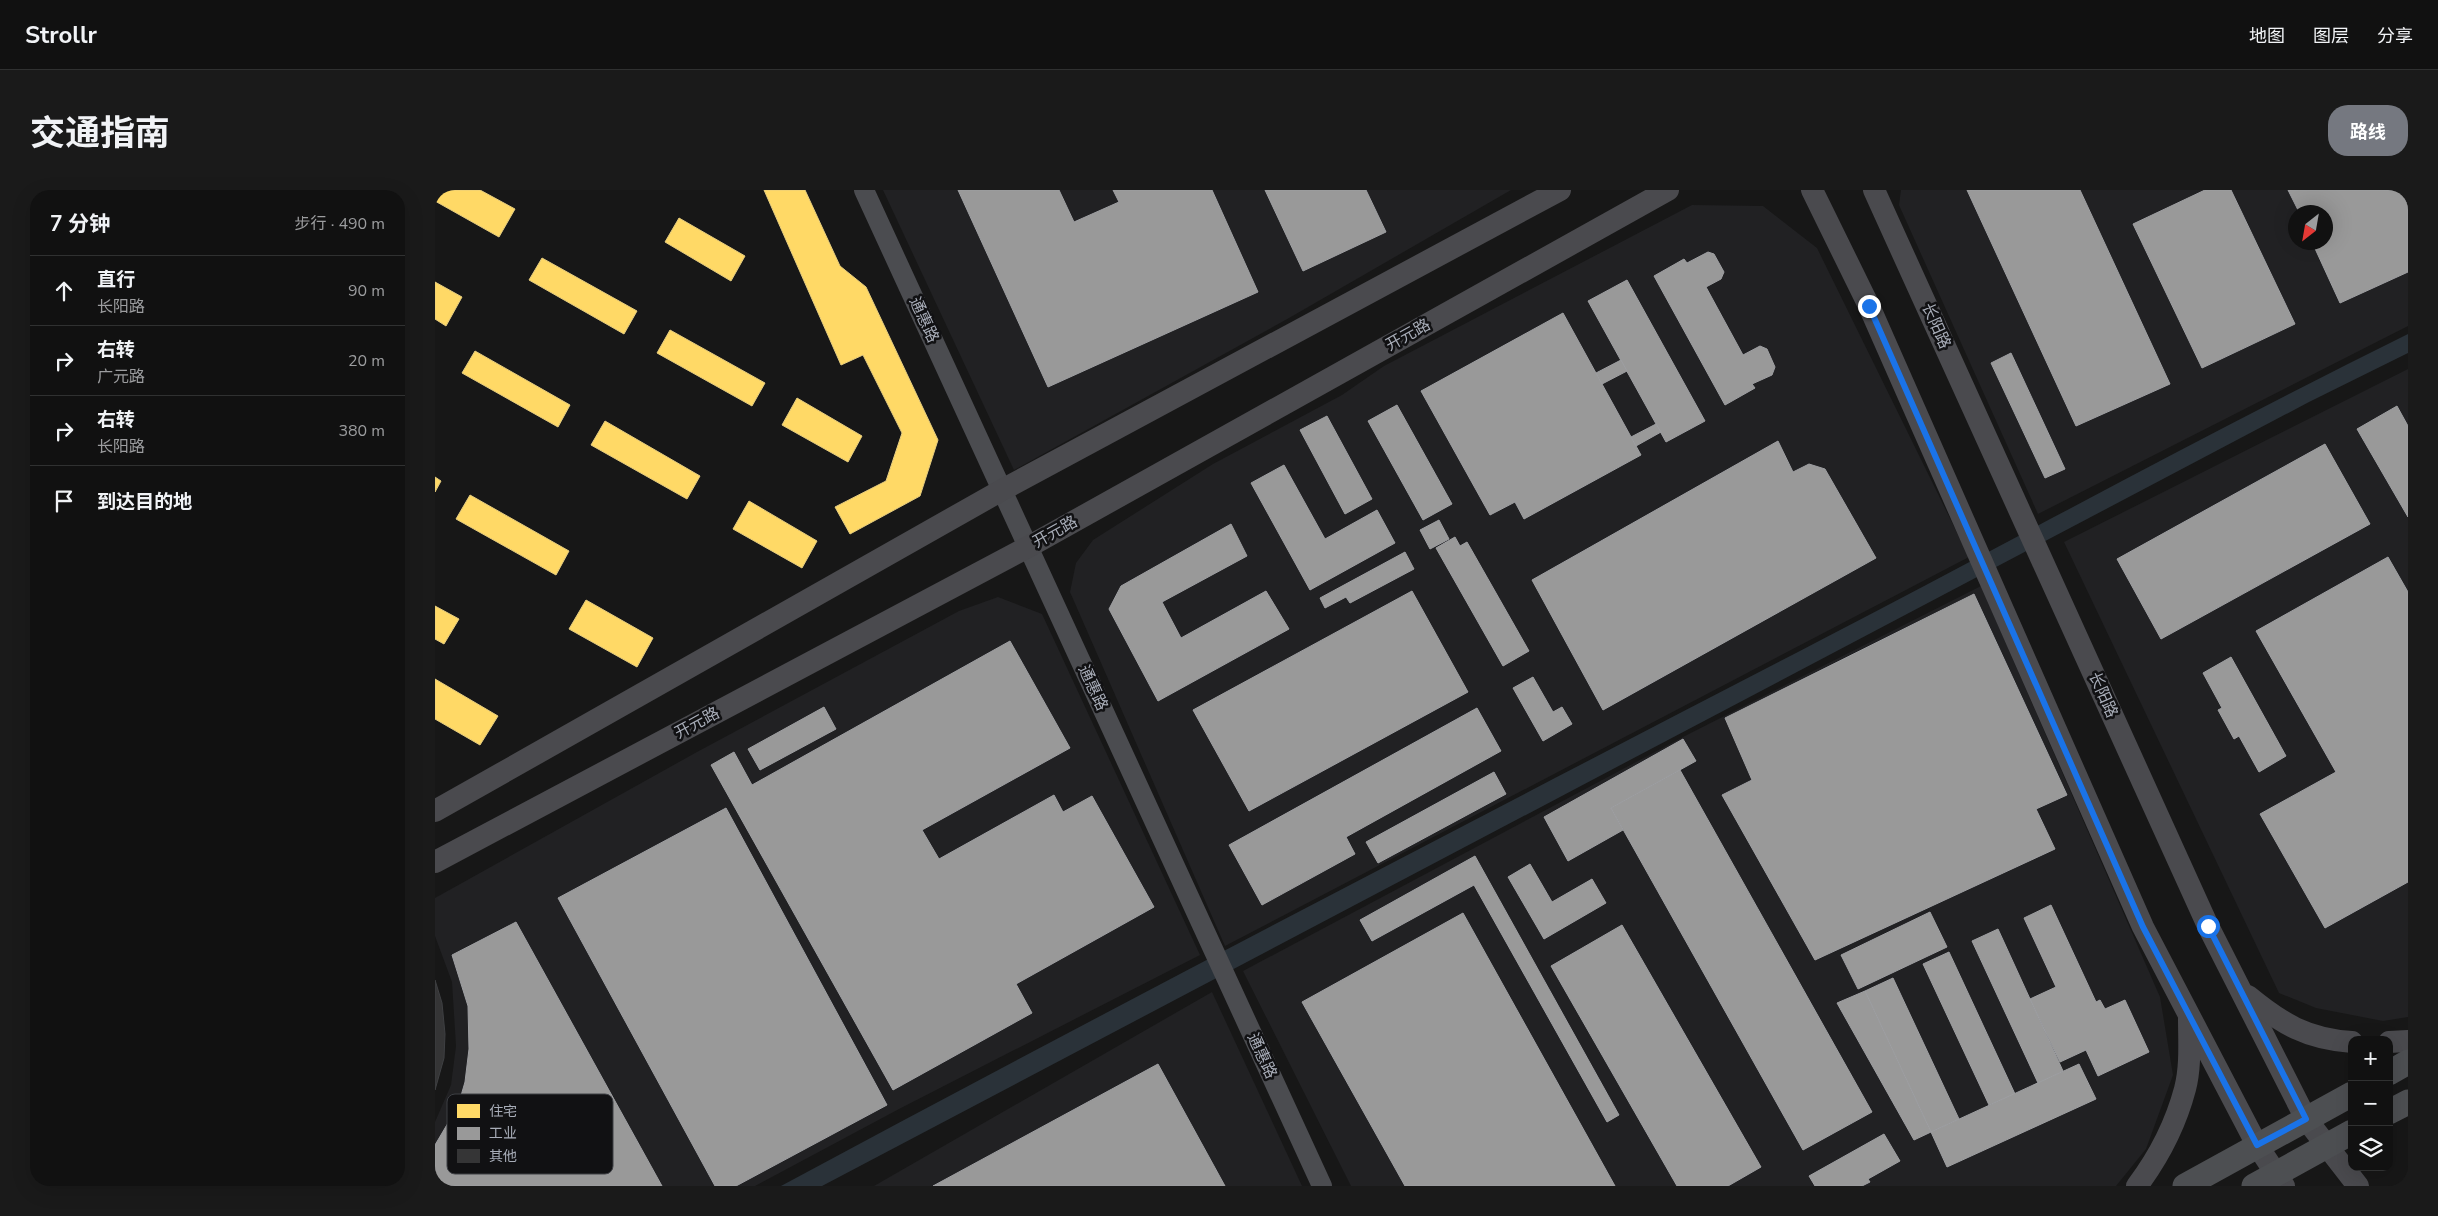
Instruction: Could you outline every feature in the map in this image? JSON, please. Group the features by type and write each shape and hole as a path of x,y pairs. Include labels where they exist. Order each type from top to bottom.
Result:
{"main road":[{"path":"435,811 1002,490 1560,190"},
{"name":"开元路","path":"435,862 1028,547 1667,190"},
{"path":"1812,190 1873,315 2143,927 2257,1145 2271,1182 2327,1145 2348,1134"},
{"name":"长阳路","path":"1874,190 2208,926 2306,1119 2358,1186"},
{"path":"2241,990 2272,1016 2301,1033 2327,1040 2348,1042"},
{"path":"2137,1186 2151,1168 2173,1122 2185,1088 2189,1056 2189,1015"},
{"path":"2393,1042 2408,1041"},
{"path":"2393,1071 2408,1062"},
{"path":"2185,1186 2348,1096"},
{"path":"2393,1110 2408,1102"}],"street":[{"name":"通惠路","path":"864,190 1322,1186"}],"shaded area":[{"path":"883,190 1511,190 1289,318 1014,470"},
{"path":"1901,190 2408,190 2408,326 2038,514 1899,205"},
{"path":"1692,205 1763,206 1817,248 1969,557 1225,946 1070,592 1076,563 1093,540 1213,464 1342,395 1384,366"},
{"path":"2408,334 2408,353 2309,402 822,1186 781,1186 1040,1048 2186,447"},
{"path":"2408,369 2408,1017 2383,1021 2316,1008 2279,993 2064,542"},
{"path":"1981,586 2160,997 2173,1075 2146,1149 2116,1186 1351,1186 1243,971 1685,736"},
{"path":"998,597 1042,614 1200,955 899,1109 755,1186 435,1186 435,1122 447,1094 447,1174 613,1174 613,1094 447,1094 451,1085 456,1046 452,982 435,936 435,898 697,752 959,611"},
{"path":"1212,992 1302,1186 874,1186"}],"building: 住宅":[{"path":"435,190 480,190 515,209 499,237 435,201"},
{"path":"764,190 805,190 840,266 866,287 938,440 920,496 850,534 835,507 886,481 902,433 863,355 841,365"},
{"path":"679,218 745,256 731,281 665,242"},
{"path":"542,258 637,311 624,334 529,280"},
{"path":"435,282 462,297 446,326 435,319"},
{"path":"670,330 765,383 752,406 657,353"},
{"path":"475,351 570,405 558,427 462,373"},
{"path":"797,398 862,436 848,462 782,425"},
{"path":"605,421 700,476 687,499 591,445"},
{"path":"435,477 441,481 435,492"},
{"path":"470,495 569,551 556,575 456,519"},
{"path":"749,501 817,541 802,568 733,529"},
{"path":"586,600 653,638 637,667 569,629"},
{"path":"435,606 459,619 444,644 435,639"},
{"path":"435,679 498,716 480,745 435,719"}],"building: 工业":[{"path":"958,190 1059,190 1074,222 1119,202 1113,190 1212,190 1258,292 1048,387"},
{"path":"1265,190 1366,190 1386,232 1303,271"},
{"path":"1967,190 2080,190 2170,384 2076,426"},
{"path":"2205,190 2231,190 2295,324 2202,368 2133,224"},
{"path":"2288,190 2401,190 2408,205 2408,272 2340,303 2316,250 2333,250 2333,205 2296,205"},
{"path":"1708,252 1714,254 1724,272 1721,279 1706,287 1743,355 1760,346 1767,349 1775,367 1772,375 1752,384 1755,388 1725,405 1654,276 1684,259 1687,263"},
{"path":"1627,280 1705,421 1666,442 1588,301"},
{"path":"1563,313 1641,455 1524,519 1515,502 1490,515 1421,391"},
{"path":"2011,353 2065,469 2045,478 1991,363"},
{"path":"1621,360 1627,371 1602,384 1596,373"},
{"path":"1397,405 1452,504 1423,520 1368,421"},
{"path":"2397,406 2408,426 2408,517 2357,429"},
{"path":"1327,416 1372,499 1345,514 1300,430"},
{"path":"1656,424 1661,432 1636,446 1631,437"},
{"path":"1778,441 1793,472 1809,464 1825,469 1876,558 1603,710 1532,580"},
{"path":"2325,444 2370,524 2161,639 2117,559"},
{"path":"1284,465 1325,539 1377,510 1395,543 1310,590 1251,483"},
{"path":"1439,520 1449,539 1430,549 1420,530"},
{"path":"1231,524 1247,556 1162,602 1181,638 1266,591 1289,629 1158,701 1109,609 1121,586"},
{"path":"1455,537 1460,546 1467,542 1529,651 1503,666 1436,548"},
{"path":"1405,552 1414,569 1350,603 1346,597 1325,608 1320,598"},
{"path":"2388,557 2408,592 2408,882 2325,928 2260,814 2336,772 2256,631"},
{"path":"1412,591 1468,692 1249,811 1193,710"},
{"path":"1974,594 2067,795 2036,809 2055,849 1815,960 1722,795 1752,780 1725,718"},
{"path":"1010,641 1070,748 922,830 939,859 1054,795 1063,812 1092,796 1154,907 1016,984 1032,1013 893,1090 711,765 734,752 752,785"},
{"path":"2231,657 2286,756 2259,772 2239,736 2234,739 2218,710 2222,708 2203,673"},
{"path":"1533,677 1553,712 1562,707 1572,724 1543,741 1513,688"},
{"path":"824,707 836,729 760,770 748,749"},
{"path":"1477,708 1501,751 1346,837 1355,854 1262,905 1229,845"},
{"path":"1683,739 1696,761 1611,808 1623,830 1568,861 1544,817"},
{"path":"1680,770 1872,1112 1803,1150 1611,808"},
{"path":"1494,772 1506,794 1378,863 1366,842"},
{"path":"726,808 887,1105 736,1186 715,1186 558,898"},
{"path":"1475,856 1619,1115 1607,1122 1474,885 1372,941 1360,920"},
{"path":"1530,864 1552,902 1592,879 1606,903 1544,939 1508,877"},
{"path":"2051,905 2096,1002 2100,1000 2105,1009 2125,1000 2149,1052 2098,1076 2086,1050 2060,1062 2030,999 2056,987 2024,918"},
{"path":"1930,912 1947,947 1858,989 1841,955"},
{"path":"1463,913 1615,1186 1405,1186 1302,1002"},
{"path":"516,922 611,1094 462,1094 469,1049 468,1006 452,955"},
{"path":"1622,925 1761,1167 1728,1186 1677,1186 1551,966"},
{"path":"1998,929 2063,1071 2038,1083 1972,941"},
{"path":"1949,952 2015,1094 1989,1105 1923,964"},
{"path":"1893,978 1959,1119 1931,1132 1865,991"},
{"path":"1865,991 1931,1132 1914,1140 1837,1003"},
{"path":"1158,1064 1225,1186 933,1186"},
{"path":"2079,1064 2096,1099 1947,1167 1931,1132"},
{"path":"613,1097 662,1186 435,1186 435,1145 447,1125 447,1174 613,1174"},
{"path":"1884,1134 1900,1161 1868,1179 1870,1182 1862,1186 1815,1186 1809,1176"}],"building: 其他":[{"path":"435,980 442,1003 445,1034 444,1058 435,1090"}],"route":[{"path":"1869,306 2143,927 2257,1145 2306,1119 2208,926"}]}
